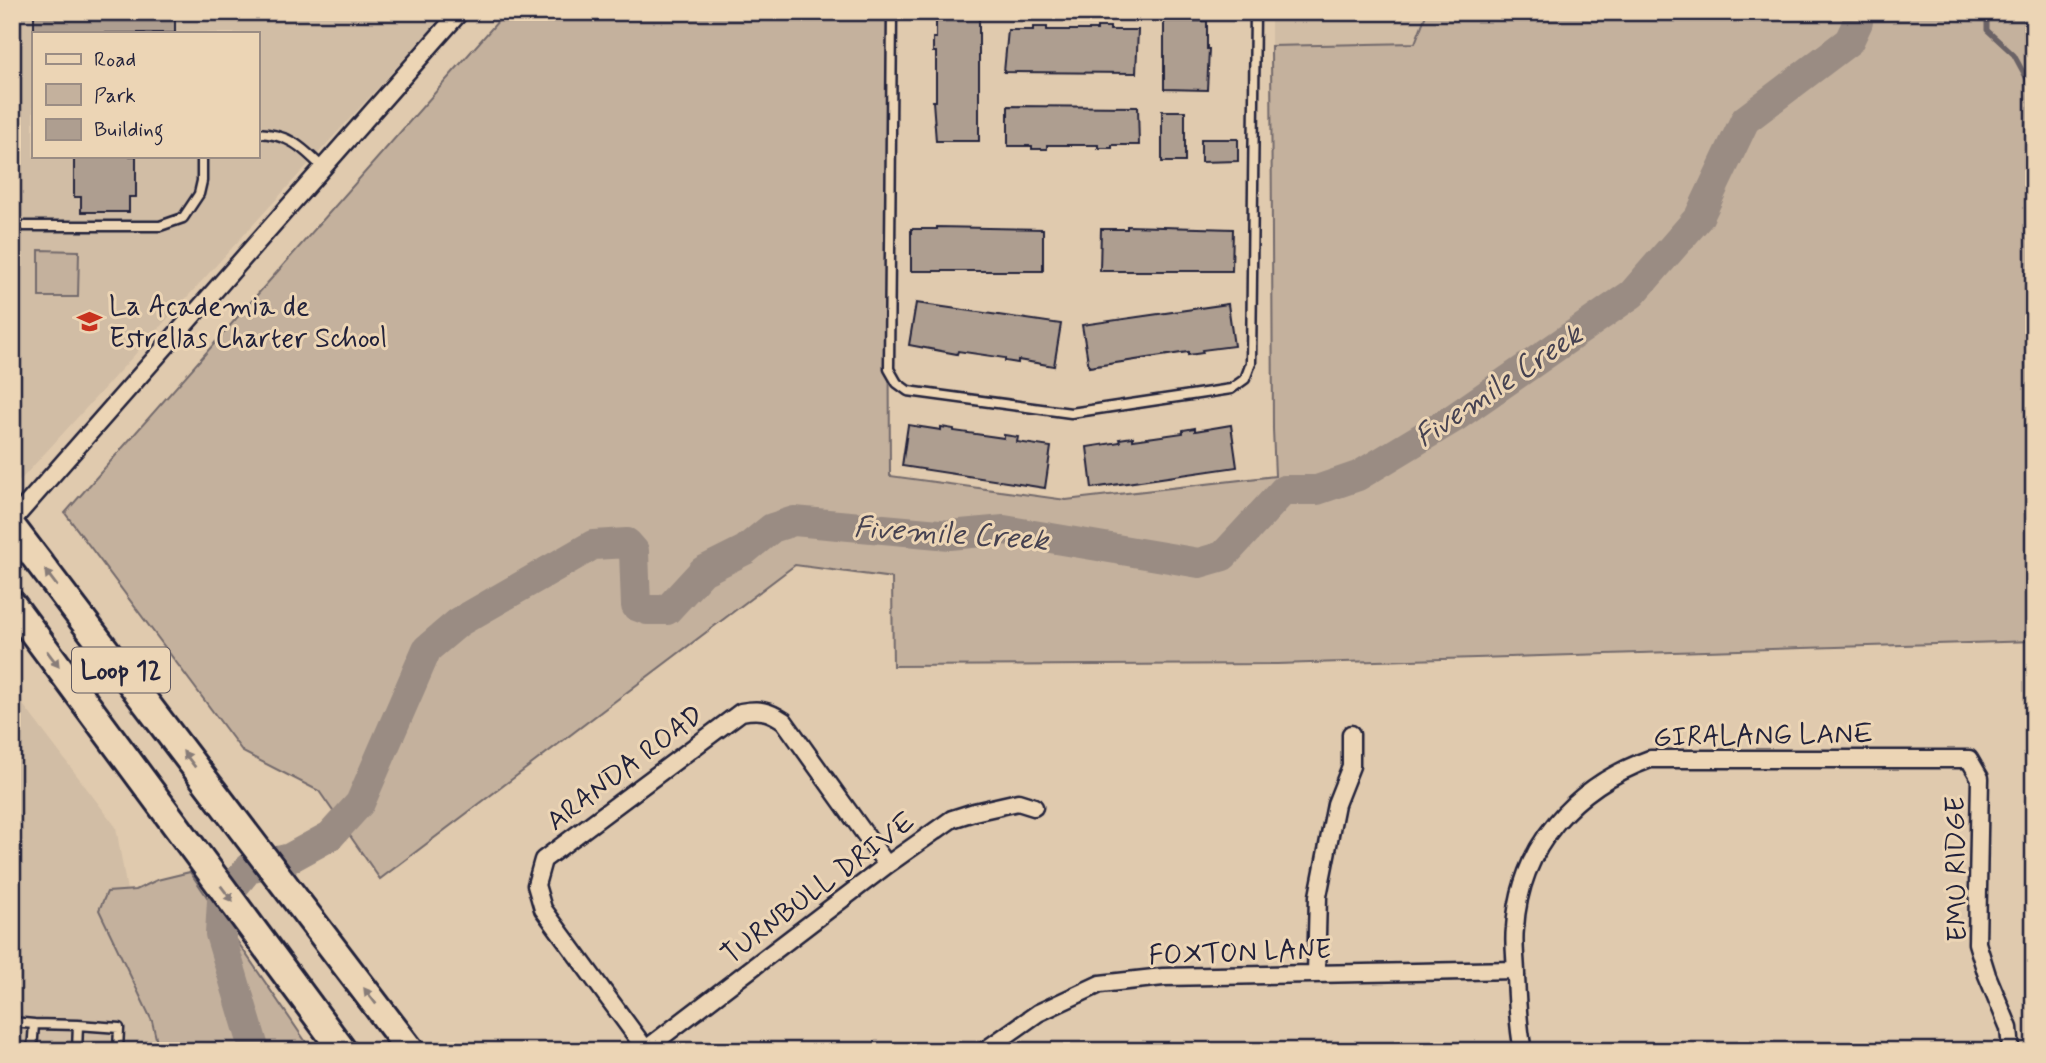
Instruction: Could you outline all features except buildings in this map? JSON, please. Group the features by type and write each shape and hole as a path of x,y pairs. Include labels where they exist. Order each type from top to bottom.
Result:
{"main road":[{"name":"Loop 12","path":"12,527 411,1051"},
{"name":"Loop 12","path":"12,604 21,626 189,844 343,1051"}],"street":[{"path":"12,520 460,12"},
{"name":"ARANDA ROAD","path":"647,1050 543,909 536,886 543,860 740,712 761,709 784,721 887,865"},
{"path":"1317,974 1318,895 1336,804 1351,766 1351,734"},
{"name":"GIRALANG LANE","path":"1523,1051 1518,1023 1514,938 1517,907 1530,866 1550,830 1578,799 1612,775 1650,759 1969,759 1974,766"},
{"name":"EMU RIDGE","path":"1974,766 1980,778 1977,943 2009,1028 2011,1051"},
{"name":"TURNBULL DRIVE","path":"647,1050 887,865 952,819 1018,802 1034,807"},
{"name":"FOXTON LANE","path":"984,1051 1038,1013 1100,984 1163,977 1516,970"}],"lane":[{"path":"892,12 889,369 897,383 908,391 1071,413 1231,389 1245,379 1251,363 1255,12"},
{"path":"259,133 277,134 303,148 322,167"},
{"path":"12,226 160,226 183,218 198,194 202,181 202,158"},
{"path":"12,1022 119,1028 118,1051"},
{"path":"32,1051 34,1024"},
{"path":"77,1051 78,1026"}],"shaded area":[{"name":"La Academia de Estrellas Charter School","path":"12,12 447,12 15,486 12,485"},
{"path":"1271,12 1427,12 1415,43 1271,46"},
{"path":"12,690 116,827 131,914 234,1051 12,1051"}],"green space":[{"path":"506,12 888,12 890,476 1066,500 1275,476 1271,46 1415,43 1427,12 2034,12 2034,641 1277,664 893,666 892,578 795,565 380,879 319,791 243,752 65,513"},
{"path":"39,250 79,251 78,297 39,297"},
{"path":"190,872 312,1051 159,1051 152,1021 99,910 107,892 136,890 157,880"}],"waterway":[{"name":"Fivemile Creek","path":"255,1051 220,934 222,901 249,868 290,858 330,836 360,803 427,649 459,622 593,545 627,543 634,551 636,606 647,610 667,610 703,571 745,550 772,528 794,521 950,535 1004,530 1199,563 1223,556 1284,490 1317,490 1358,476 1454,418 1632,294 1699,217 1745,120 1849,41 1858,22 1856,12"},
{"path":"1987,12 1987,30 2014,55 2034,92"}],"place":[{"name":"La Academia de Estrellas Charter School","path":"89,321"}]}
